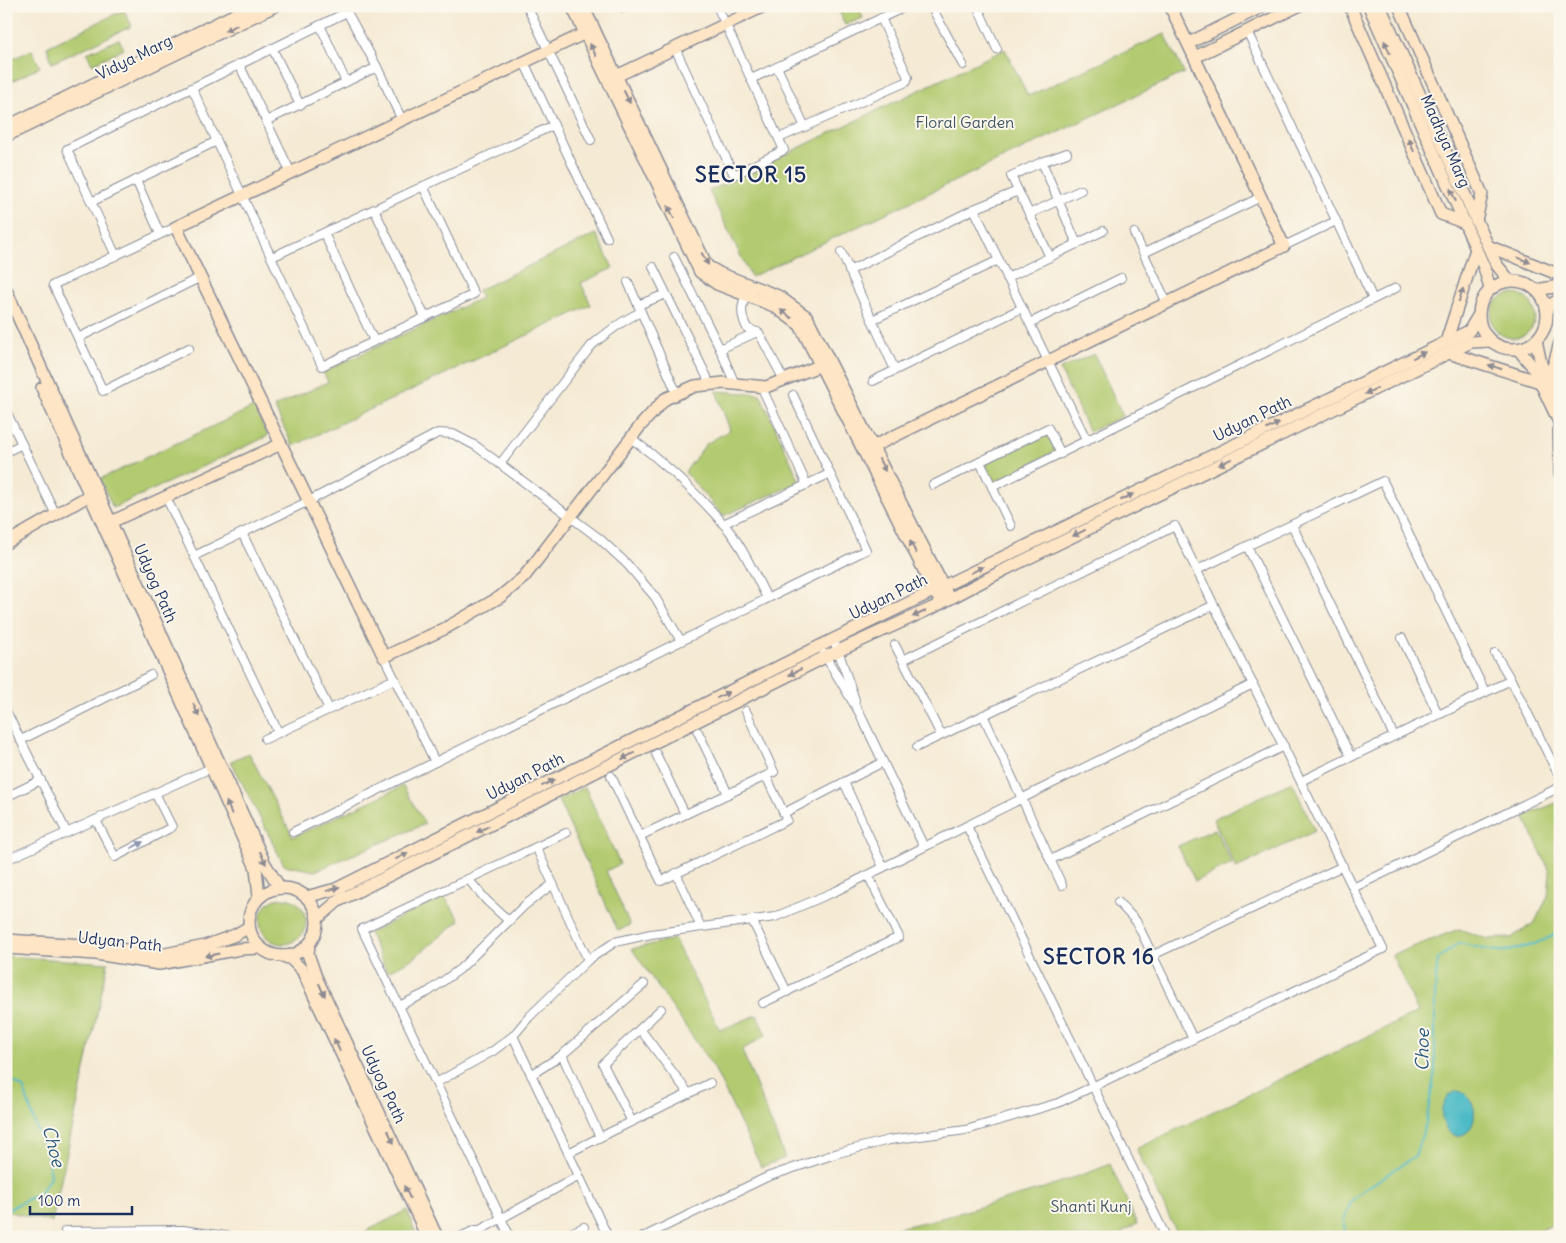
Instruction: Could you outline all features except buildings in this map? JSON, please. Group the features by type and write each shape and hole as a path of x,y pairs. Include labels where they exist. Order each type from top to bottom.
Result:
{"main road":[{"name":"Vidya Marg","path":"6,127 252,6"},
{"name":"Vidya Marg","path":"6,136 275,6"},
{"path":"572,6 589,31 708,266 748,290 778,296 807,317 825,364 945,601"},
{"path":"583,6 589,31"},
{"path":"612,78 764,6"},
{"path":"868,449 1284,246 1170,6"},
{"path":"1189,44 1263,6"},
{"path":"1195,57 1298,6"},
{"path":"1350,6 1441,214 1470,221 1482,194 1399,6"},
{"name":"Madhya Marg","path":"1369,6 1482,247 1510,281"},
{"name":"Madhya Marg","path":"1380,6 1470,221"},
{"path":"589,31 176,227 384,657 444,629 500,597 524,577 631,438 665,399 695,386 724,383 766,387 825,364"},
{"path":"1544,381 1448,347 1482,247 1560,275"},
{"name":"Madhya Marg","path":"1482,247 1484,267 1490,289"},
{"path":"1510,281 1522,282 1540,294 1546,308 1547,318 1544,328 1536,340 1524,347 1518,348 1504,348 1490,341 1478,316 1483,297 1490,289 1510,281"},
{"path":"1536,290 1560,286"},
{"name":"Udyog Path","path":"6,290 262,856 280,888"},
{"path":"1546,308 1560,299"},
{"name":"Udyog Path","path":"6,308 256,868 260,897"},
{"name":"Udyan Path","path":"836,645 945,601 1448,347 1469,331 1478,316"},
{"path":"1536,340 1544,381 1559,423 1560,473"},
{"name":"Udyan Path","path":"317,919 338,901 823,652 939,589 1448,347 1471,342 1490,341"},
{"path":"1518,348 1560,403"},
{"path":"1544,381 1559,349"},
{"path":"111,522 281,444"},
{"path":"6,543 90,495"},
{"path":"929,569 956,581"},
{"path":"921,598 929,569"},
{"name":"Udyan Path","path":"306,897 336,889 823,652"},
{"path":"280,888 291,889 306,897 313,907 317,919 315,934 309,944 297,953 283,956 273,955 260,948 253,938 249,927 250,911 260,897 269,891 280,888"},
{"name":"Udyan Path","path":"6,940 99,946 160,955 205,946 235,935 249,927"},
{"name":"Udyog Path","path":"309,944 308,954 316,977 437,1237"},
{"name":"Udyan Path","path":"6,948 96,954 159,964 240,948 260,948"},
{"name":"Udyog Path","path":"283,956 292,959 302,970 426,1237"}],"street":[{"path":"527,6 591,140"},
{"path":"675,48 734,175 784,150 718,6"},
{"path":"751,79 907,6"},
{"path":"931,6 962,65"},
{"path":"978,7 997,49"},
{"path":"116,256 67,149 347,12 377,67 402,120"},
{"path":"779,138 906,82 908,78 881,18"},
{"path":"320,25 346,82"},
{"path":"1247,31 1373,299"},
{"path":"272,48 300,104"},
{"path":"524,62 607,238"},
{"path":"240,64 291,173"},
{"path":"266,121 377,67"},
{"path":"777,67 805,127"},
{"path":"192,88 322,366 474,294 423,186"},
{"path":"272,257 554,125"},
{"path":"92,202 218,141"},
{"path":"1050,257 1011,176 1067,153"},
{"path":"1042,162 1077,244"},
{"path":"136,180 160,234"},
{"path":"1029,214 1081,190"},
{"path":"849,271 974,209 1018,191"},
{"path":"1144,253 1261,197"},
{"path":"374,209 425,317"},
{"path":"974,209 1087,441"},
{"path":"1284,246 1336,221"},
{"path":"176,227 53,285 103,391 189,348"},
{"path":"1007,278 1103,231"},
{"path":"324,233 374,341"},
{"path":"1134,233 1167,303"},
{"path":"841,252 895,370"},
{"path":"674,257 720,349 735,384"},
{"path":"872,320 999,260"},
{"path":"653,267 707,377 708,385"},
{"path":"78,338 201,277"},
{"path":"1030,324 1122,278"},
{"path":"628,282 677,394"},
{"path":"992,487 1396,288"},
{"path":"748,290 742,305 741,314 747,328 759,333 784,380"},
{"path":"500,464 592,345 640,308 666,294"},
{"path":"873,381 1022,308"},
{"path":"720,349 757,332"},
{"path":"761,386 807,485"},
{"path":"292,832 866,550 793,395"},
{"path":"6,411 56,514"},
{"path":"933,485 1048,428 1061,454"},
{"path":"194,556 309,501 438,433 453,434 476,446 600,539 627,564 655,597 681,641"},
{"path":"631,438 656,456 723,524 746,558 767,598"},
{"path":"6,452 22,444"},
{"path":"980,462 1011,526"},
{"path":"723,524 829,474"},
{"path":"1197,570 1383,481 1485,692"},
{"path":"166,497 278,732"},
{"path":"1292,525 1394,736"},
{"path":"643,1237 767,1177 838,1153 889,1140 966,1130 1058,1103 1383,949 1175,526 903,660"},
{"path":"242,533 329,709"},
{"path":"1247,546 1351,757"},
{"path":"917,747 1214,605"},
{"path":"1402,638 1438,714"},
{"path":"836,645 860,714"},
{"path":"895,645 941,735"},
{"path":"823,652 860,714 924,847"},
{"path":"1495,652 1560,778"},
{"path":"384,657 435,762"},
{"path":"21,740 151,675"},
{"path":"265,739 394,679"},
{"path":"1301,781 1511,680"},
{"path":"436,1083 493,1051 513,1036 529,1017 588,960 615,942 651,934 775,917 868,875 1253,684"},
{"path":"6,711 67,833"},
{"path":"640,836 774,772 746,711"},
{"path":"983,715 1062,885"},
{"path":"698,732 728,794"},
{"path":"1050,860 1284,746"},
{"path":"656,754 685,814"},
{"path":"784,813 883,762"},
{"path":"6,860 211,768"},
{"path":"611,776 661,880 788,820 766,776"},
{"path":"6,797 41,780"},
{"path":"844,782 883,867"},
{"path":"1353,888 1560,787"},
{"path":"96,820 115,857 172,827 155,793"},
{"path":"967,826 1166,1237"},
{"path":"510,1237 362,929 566,833"},
{"path":"536,847 588,960"},
{"path":"1152,955 1342,866"},
{"path":"676,873 701,927"},
{"path":"763,1003 899,938 868,875"},
{"path":"468,879 487,901 509,921"},
{"path":"399,1006 428,992 460,970 525,905 553,884"},
{"path":"1118,902 1136,921 1193,1039"},
{"path":"752,920 787,992"},
{"path":"531,1076 562,1055 644,984"},
{"path":"632,1122 603,1064 661,1009"},
{"path":"640,1029 689,1094"},
{"path":"513,1036 608,1237"},
{"path":"562,1055 600,1137"},
{"path":"568,1153 710,1083"},
{"path":"473,1237 480,1230 579,1176"},
{"path":"562,1237 584,1227"},
{"path":"65,1231 183,1230 232,1237"},
{"path":"460,1237 475,1230 480,1230"}],"green space":[{"path":"837,6 858,6 863,18 845,25"},
{"path":"124,10 132,26 52,63 47,47"},
{"name":"Floral Garden","path":"1165,34 1184,73 751,277 709,191 1005,49 1028,96"},
{"path":"119,39 124,49 92,64 87,53"},
{"path":"32,50 40,67 6,84 6,62"},
{"path":"596,234 613,268 581,283 591,305 293,446 274,407 328,382 323,372 481,298 478,290"},
{"path":"1517,294 1529,300 1534,307 1534,325 1529,332 1522,337 1509,338 1501,335 1494,328 1491,312 1494,304 1501,297"},
{"path":"1094,354 1123,416 1089,432 1060,369"},
{"path":"716,391 760,394 800,482 723,516 685,472 706,444 730,430"},
{"path":"254,407 268,436 113,508 100,479"},
{"path":"1046,432 1056,451 995,482 985,463"},
{"path":"249,753 293,837 403,786 425,824 315,871 284,865 231,761"},
{"path":"1292,782 1315,831 1236,868 1213,819"},
{"path":"585,787 620,864 606,871 630,925 618,931 558,800"},
{"path":"1556,803 1560,811 1560,1221 1527,1237 1179,1237 1136,1149 1418,1012 1392,955 1459,929 1487,939 1511,938 1535,922 1548,896 1550,872 1524,816"},
{"path":"1215,829 1232,864 1195,881 1178,846"},
{"path":"444,896 460,920 414,958 387,972 369,933"},
{"path":"283,898 296,902 302,908 306,921 302,934 296,940 283,944 270,940 264,934 260,921 264,908 270,902"},
{"path":"674,939 720,1030 757,1015 766,1035 742,1050 785,1158 761,1167 714,1068 632,949"},
{"path":"6,956 108,963 52,1222 6,1211"},
{"name":"Shanti Kunj","path":"1110,1164 1137,1224 1123,1231 1125,1237 858,1237 938,1219 1035,1191"},
{"path":"407,1210 417,1237 355,1237"}],"water":[{"path":"1458,1091 1469,1098 1473,1105 1474,1114 1470,1129 1464,1134 1456,1135 1445,1126 1442,1110 1444,1102 1450,1095"}],"waterway":[{"name":"Choe","path":"1345,1237 1344,1221 1351,1201 1364,1190 1415,1156 1426,1123 1435,1071 1435,990 1438,959 1459,943 1488,950 1504,951 1530,946 1560,931"},
{"name":"Choe","path":"6,1076 24,1089 47,1155 50,1177 41,1192 6,1209"}],"district":[{"name":"SECTOR 15","path":"751,174"},
{"name":"SECTOR 16","path":"1099,956"}]}
